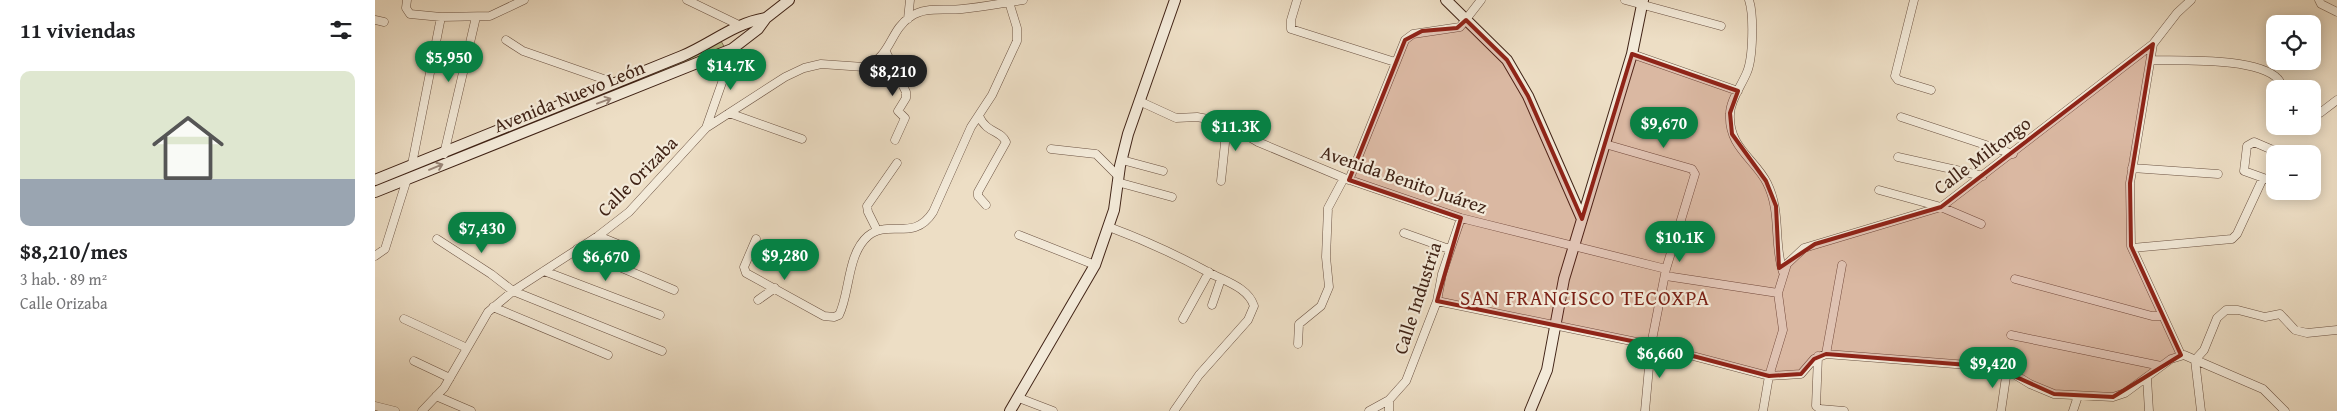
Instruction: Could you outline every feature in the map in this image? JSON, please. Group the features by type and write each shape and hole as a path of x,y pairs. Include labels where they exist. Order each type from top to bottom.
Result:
{"street":[{"path":"407,0 406,8 410,14 476,18 490,16 524,0"},
{"path":"687,0 739,25 745,29 747,39"},
{"name":"Avenida Nuevo León","path":"375,192 732,49 747,39 766,18 789,0"},
{"path":"910,0 908,18 924,11 961,9 1023,0"},
{"path":"1010,411 1095,265 1114,210 1122,160 1139,101 1175,0"},
{"path":"1297,0 1291,20 1291,29 1395,62"},
{"path":"1446,0 1507,60 1528,96 1582,219"},
{"path":"1298,344 1299,324 1321,306 1329,287 1326,257 1328,208 1347,179 1405,40 1413,34 1457,28 1466,20 1481,0"},
{"path":"1625,0 1643,2 1721,26"},
{"path":"1749,0 1751,38 1748,70 1730,113 1732,134 1749,161 1766,182 1776,206 1779,253 1783,272"},
{"path":"1914,0 1895,76 1898,80 1931,90"},
{"name":"Calle Miltongo","path":"1778,293 1782,283 1783,272 1793,256 1804,248 1941,207 2013,154 2153,44 2177,13 2191,0"},
{"path":"2319,0 2321,4 2337,12"},
{"path":"756,239 744,271 824,316 834,317 839,315 851,268 864,241 877,230 917,228 929,219 971,127 992,95 1017,42 1017,28 1009,2"},
{"path":"1530,411 1547,370 1564,279 1632,54 1643,2"},
{"path":"412,164 441,17"},
{"path":"444,154 476,18"},
{"name":"Avenida Nuevo León","path":"375,180 412,164 444,154 699,49 739,25 766,18"},
{"name":"Calle Orizaba","path":"425,410 450,378 483,319 493,307 513,291 598,236 629,212 706,128 785,76 804,68 821,64 864,67 876,61 886,52 908,18"},
{"path":"375,20 384,22"},
{"path":"724,33 723,44 732,49"},
{"path":"506,40 523,51 616,84"},
{"path":"2153,44 2129,196 2132,248 2181,355"},
{"name":"Calle Orizaba","path":"706,128 731,57 732,49"},
{"path":"886,52 906,92 906,98 898,111 905,118 895,140"},
{"path":"1632,54 1738,92"},
{"path":"2151,60 2218,61 2258,69 2278,80"},
{"path":"581,97 585,108"},
{"path":"2321,112 2337,100"},
{"name":"Avenida Benito Juárez","path":"1139,101 1176,118 1197,117 1224,122 1258,142 1347,179 1461,218 1666,273 1778,293"},
{"path":"729,113 803,139"},
{"path":"979,116 987,130 1004,137 1006,142 977,192 986,206"},
{"path":"1901,117 2013,154"},
{"path":"1221,180 1225,143 1224,122"},
{"path":"476,140 480,150"},
{"path":"2266,147 2254,142 2247,146 2244,171 2266,178"},
{"path":"1605,144 1693,169 1694,178 1666,273 1651,345 1645,411"},
{"path":"1051,149 1096,154 1118,179 1172,197"},
{"path":"1898,157 1983,176"},
{"path":"1122,160 1163,171"},
{"path":"877,230 867,206 897,162"},
{"path":"2132,168 2218,174"},
{"path":"2132,248 2232,239 2237,234 2263,178"},
{"path":"375,256 385,249 407,179"},
{"path":"1879,190 1941,207 1981,224"},
{"name":"Calle Industria","path":"1369,411 1389,400 1406,381 1437,302 1449,249 1461,218"},
{"path":"1109,227 1155,243 1242,290 1252,299 1254,306 1252,312 1192,384 1175,411"},
{"path":"1404,233 1449,249"},
{"path":"1019,235 1095,265"},
{"path":"598,236 635,251"},
{"path":"437,239 491,274 513,291 662,351"},
{"path":"577,249 674,290"},
{"path":"1841,265 1822,355 1816,406 1820,409 1844,411"},
{"path":"544,271 660,315"},
{"path":"1183,319 1209,272"},
{"path":"1212,304 1221,279"},
{"path":"2015,279 2153,316 2163,316"},
{"path":"757,300 775,288"},
{"path":"1763,411 1769,376 1783,330 1778,293"},
{"path":"1437,302 1651,345 1769,376 1801,374 1822,355 1983,365 2007,370 2046,392 2077,396 2120,396 2161,366 2181,355 2188,356 2263,389 2285,411"},
{"path":"493,307 608,355"},
{"path":"2201,411 2195,360 2204,350 2217,318 2230,310 2238,310 2265,317 2279,314 2295,330 2301,332 2337,330"},
{"path":"404,319 467,348"},
{"path":"2011,335 2161,366"},
{"path":"414,361 450,378"},
{"path":"2001,411 2007,370"},
{"path":"2147,378 2149,411"},
{"path":"436,396 471,411"},
{"path":"2073,411 2077,396"},
{"path":"1019,398 1053,411"},
{"path":"1389,400 1389,411"},
{"path":"375,406 395,411"}],"highlighted area":[{"path":"1466,20 1507,60 1528,96 1582,219 1632,54 1738,91 1730,113 1732,134 1766,181 1776,206 1779,268 1815,244 1941,207 2153,44 2130,183 2131,246 2181,355 2113,397 2054,394 1994,367 1826,354 1814,359 1801,374 1769,376 1651,345 1437,301 1461,218 1349,180 1405,40 1422,31 1457,28"}],"green space":[{"path":"721,41 725,48 586,106 583,98"}],"district":[{"name":"SAN FRANCISCO TECOXPA","path":"1585,297"}]}
